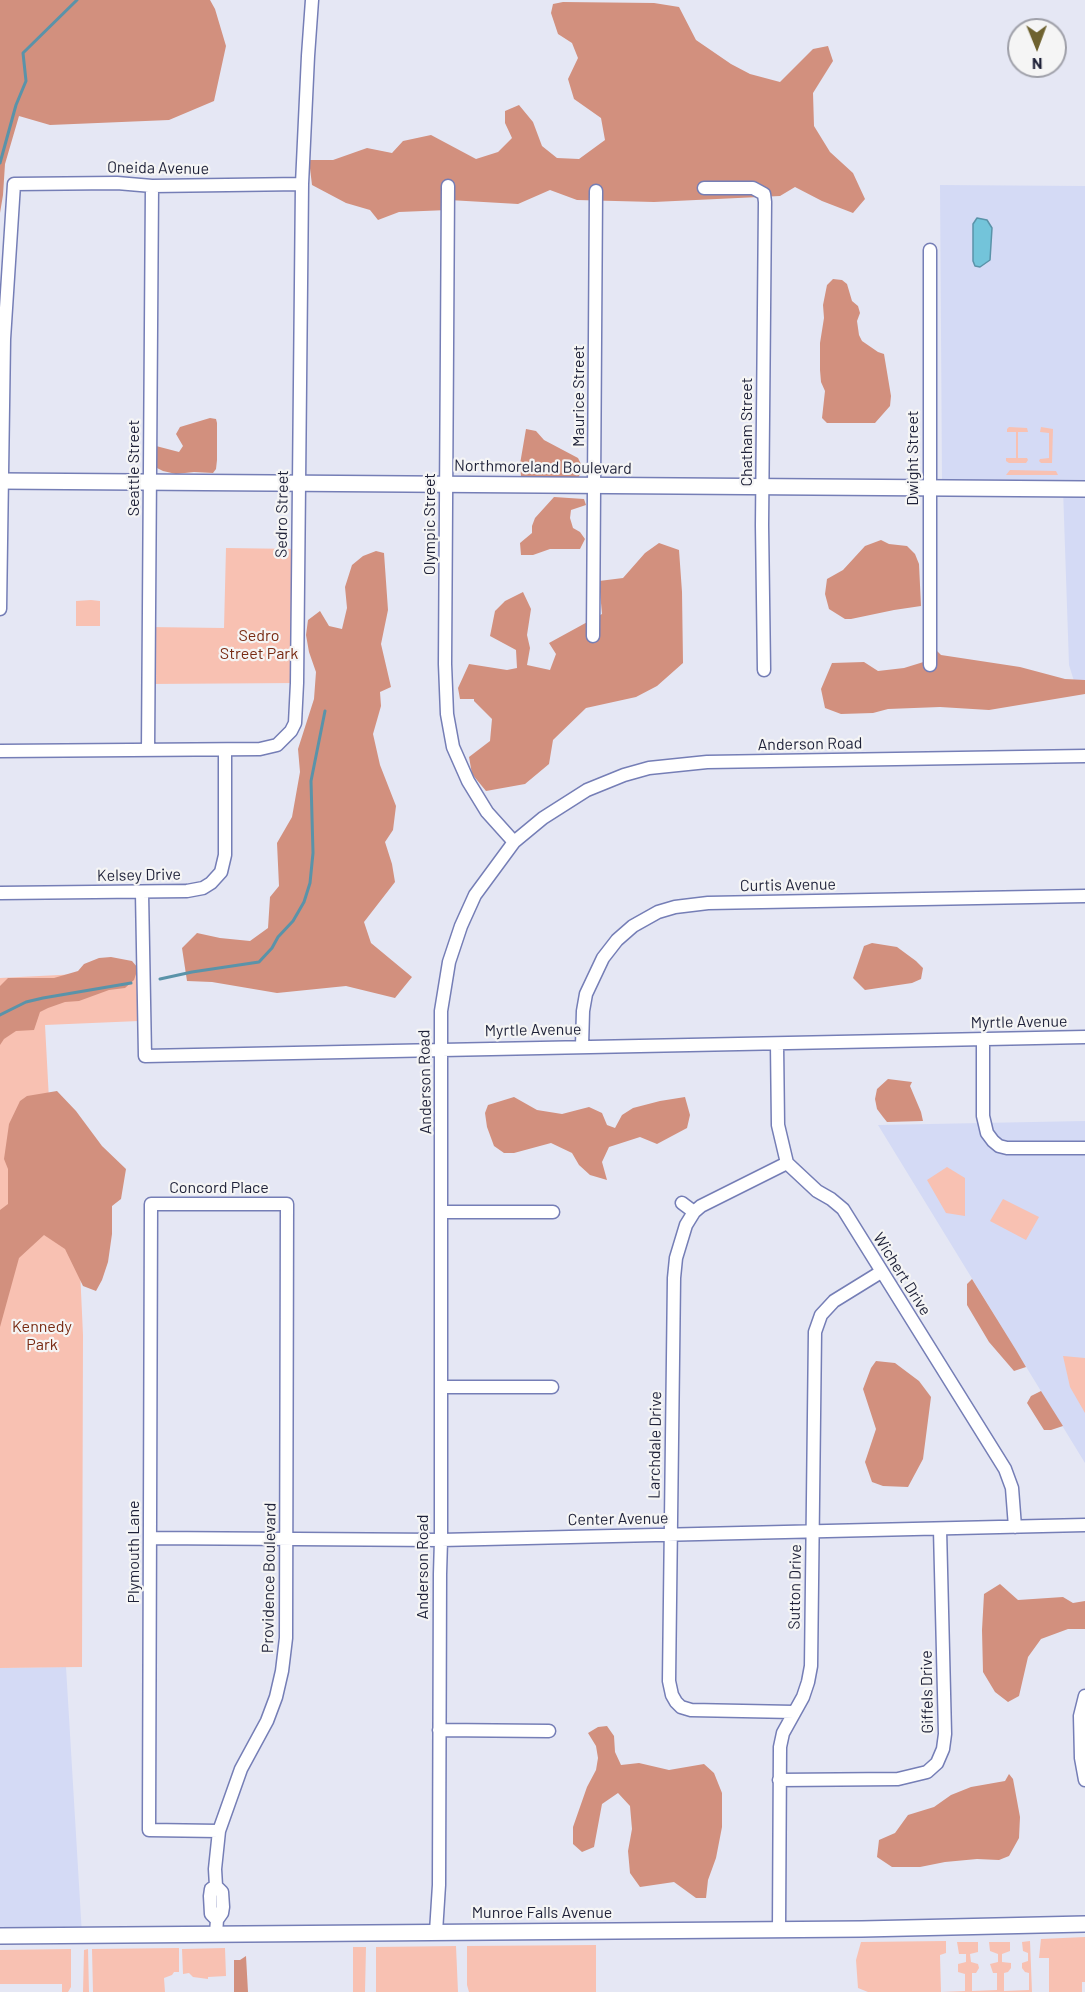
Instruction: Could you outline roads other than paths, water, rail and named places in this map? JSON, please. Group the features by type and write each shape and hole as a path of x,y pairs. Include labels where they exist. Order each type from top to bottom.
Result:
{"street":[{"name":"Sedro Street","path":"0,751 260,749 277,745 291,731 295,723 302,184 312,0"},
{"name":"Oneida Avenue","path":"1,481 4,339 14,184 117,183 152,186 302,184"},
{"name":"Seattle Street","path":"148,750 152,186"},
{"name":"Olympic Street","path":"448,186 445,689 449,730 456,755 476,796 514,842"},
{"name":"Chatham Street","path":"704,188 753,188 764,194 765,202 764,670"},
{"name":"Maurice Street","path":"593,636 596,191"},
{"name":"Dwight Street","path":"930,250 930,665"},
{"name":"Northmoreland Boulevard","path":"1,481 1085,489"},
{"path":"0,609 1,481"},
{"path":"0,740 0,751"},
{"name":"Kelsey Drive","path":"0,893 142,893 195,890 212,883 221,872 225,855 225,750"},
{"name":"Anderson Road","path":"436,1932 439,1885 440,1731 441,1049 444,987 458,933 475,895 514,842 543,818 583,792 624,775 666,765 707,762 1085,756"},
{"name":"Myrtle Avenue","path":"142,893 145,1056 1085,1037"},
{"name":"Curtis Avenue","path":"582,1046 586,994 603,958 617,940 633,926 658,912 675,907 709,903 1085,896"},
{"path":"983,1039 983,1116 987,1133 993,1141 1007,1148 1085,1148"},
{"path":"682,1203 694,1212 701,1206 787,1163 778,1125 777,1044"},
{"name":"Wichert Drive","path":"787,1163 817,1191 843,1209 1005,1469 1012,1488 1015,1527"},
{"name":"Concord Place","path":"151,1204 287,1204"},
{"name":"Plymouth Lane","path":"151,1204 149,1830 219,1831"},
{"name":"Providence Boulevard","path":"217,1927 222,1913 222,1892 216,1886 215,1869 219,1831 241,1769 267,1720 282,1671 286,1638 287,1204"},
{"path":"442,1212 553,1212"},
{"name":"Larchdale Drive","path":"694,1212 685,1227 676,1257 674,1275 669,1681 672,1695 680,1709 794,1712"},
{"name":"Sutton Drive","path":"779,1929 780,1747 783,1733 808,1682 811,1666 815,1332 821,1315 833,1302 881,1272"},
{"path":"441,1387 552,1387"},
{"name":"Center Avenue","path":"151,1538 441,1540 1085,1525"},
{"name":"Giffels Drive","path":"779,1779 898,1779 927,1772 937,1762 943,1749 945,1734 940,1529"},
{"path":"1085,1696 1080,1716 1081,1758 1085,1780"},
{"path":"440,1731 549,1731"},
{"name":"Munroe Falls Avenue","path":"0,1936 217,1927 436,1932 1085,1924"}],"water":[{"path":"977,218 987,220 992,228 990,260 980,267 975,266 973,261 973,224"}],"waterway":[{"path":"0,163 16,105 26,81 23,53 77,0"},
{"path":"160,979 259,962 293,921 304,902 310,883 313,853 311,781 325,711"},
{"path":"0,1015 26,1002 131,983"}],"park label":[{"name":"Sedro Street Park","path":"259,645"},
{"name":"Kennedy Park","path":"42,1336"}]}
